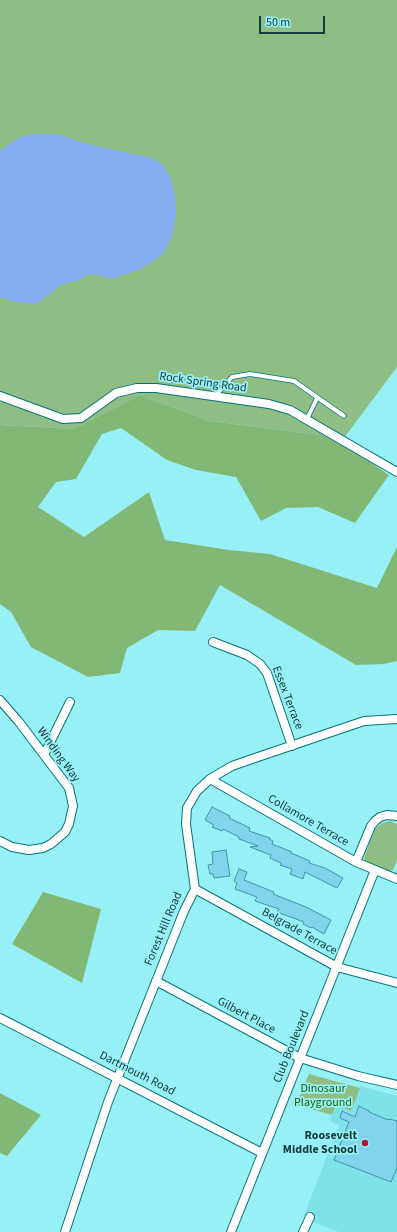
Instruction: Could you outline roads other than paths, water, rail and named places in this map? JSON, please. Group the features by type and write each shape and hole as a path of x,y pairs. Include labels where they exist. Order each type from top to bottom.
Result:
{"street":[{"name":"Rock Spring Road","path":"0,396 63,419 80,418 116,393 137,388 156,388 269,404 290,410 307,419 333,436 397,472"},
{"name":"Essex Terrace","path":"213,642 247,655 260,664 267,673 292,746"},
{"name":"Winding Way","path":"0,700 19,722 69,788 73,806 69,824 65,832 51,844 42,848 29,850 20,849 0,841"},
{"path":"44,755 70,702"},
{"name":"Forest Hill Road","path":"65,1232 108,1102 184,911 195,889 186,824 187,808 197,791 210,779 232,766 364,721 397,719"},
{"name":"Collamore Terrace","path":"210,779 356,862 397,878"},
{"path":"356,862 375,820 387,815 397,816"},
{"name":"Club Boulevard","path":"230,1232 375,870"},
{"name":"Belgrade Terrace","path":"195,889 337,967 397,983"},
{"name":"Gilbert Place","path":"156,981 300,1058 358,1076 397,1085"},
{"name":"Dartmouth Road","path":"0,1018 262,1153"},
{"path":"303,1232 310,1217"}],"lane":[{"path":"214,396 232,377 250,374 294,381 344,416"},
{"path":"307,419 317,398"}],"place":[{"name":"Roosevelt Middle School","path":"365,1143"}],"park label":[{"name":"Dinosaur Playground","path":"323,1096"}]}
